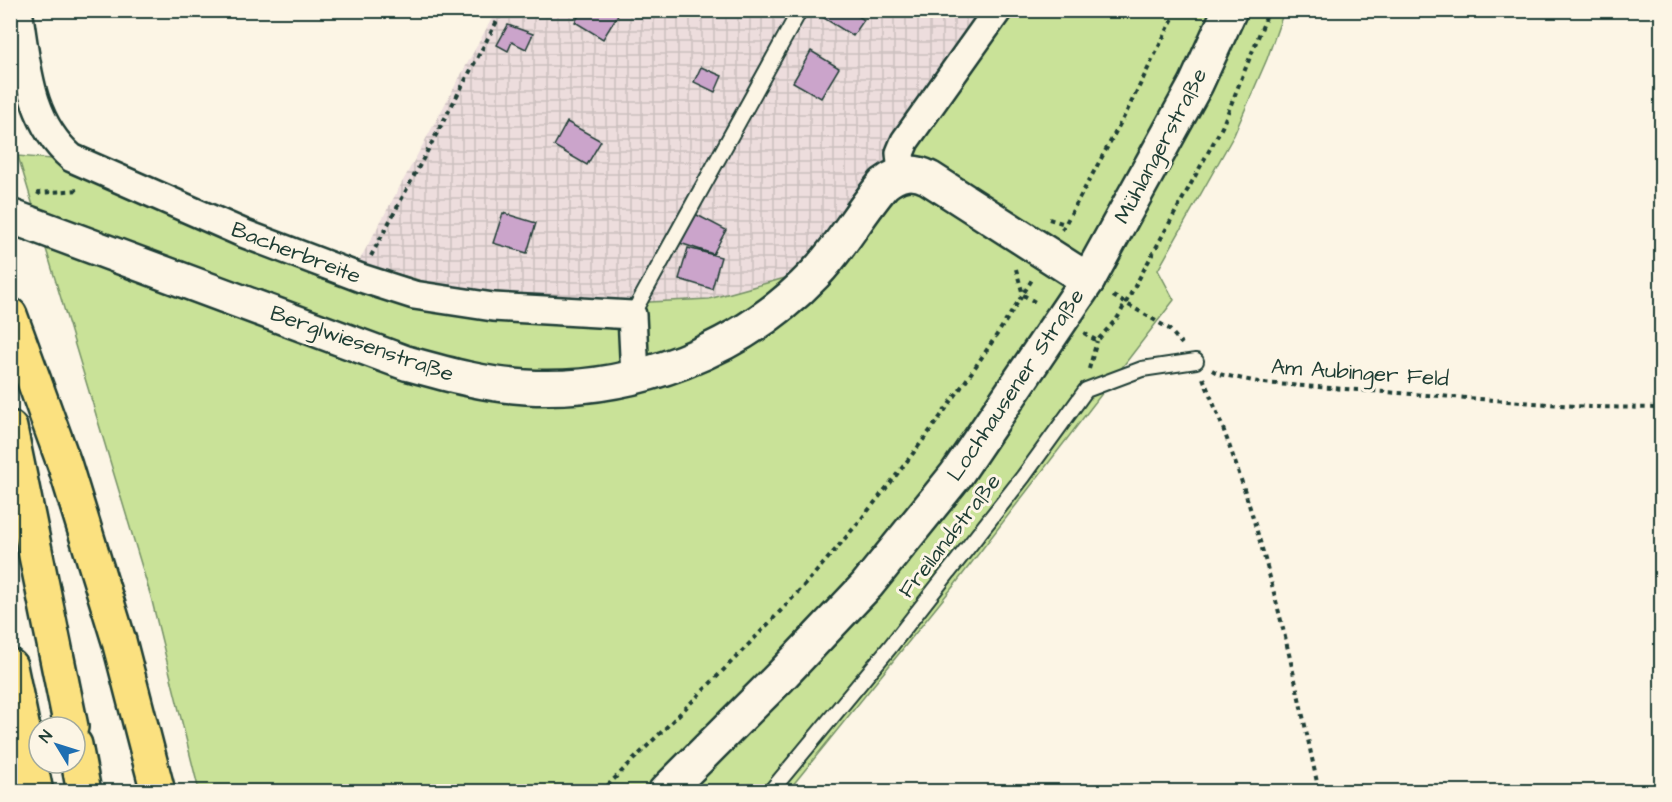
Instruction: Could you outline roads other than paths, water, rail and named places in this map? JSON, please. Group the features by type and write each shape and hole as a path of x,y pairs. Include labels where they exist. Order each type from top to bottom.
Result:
{"highway":[{"path":"10,315 64,466 119,641 158,792"},
{"path":"10,428 69,715"},
{"path":"10,666 36,792"},
{"path":"81,775 84,792"}],"street":[{"name":"Bacherbreite","path":"18,10 35,105 57,145 72,158 245,234 361,278 414,295 492,307 632,315"},
{"path":"902,174 900,153 905,141 998,10"},
{"name":"Mühlangerstraße","path":"1088,280 1196,84 1230,10"},
{"name":"Lochhausener Straße","path":"665,792 780,677 867,585 956,475 1088,280 921,174 902,174"},
{"name":"Berglwiesenstraße","path":"10,216 406,363 466,380 551,388 584,386 636,376 674,366 718,347 766,317 799,291 837,250 884,184 902,174"},
{"path":"632,315 636,376"}],"lane":[{"path":"632,315 800,10"},
{"name":"Freilandstraße","path":"770,792 891,647 1023,477 1086,390 1142,369 1196,361"}]}
